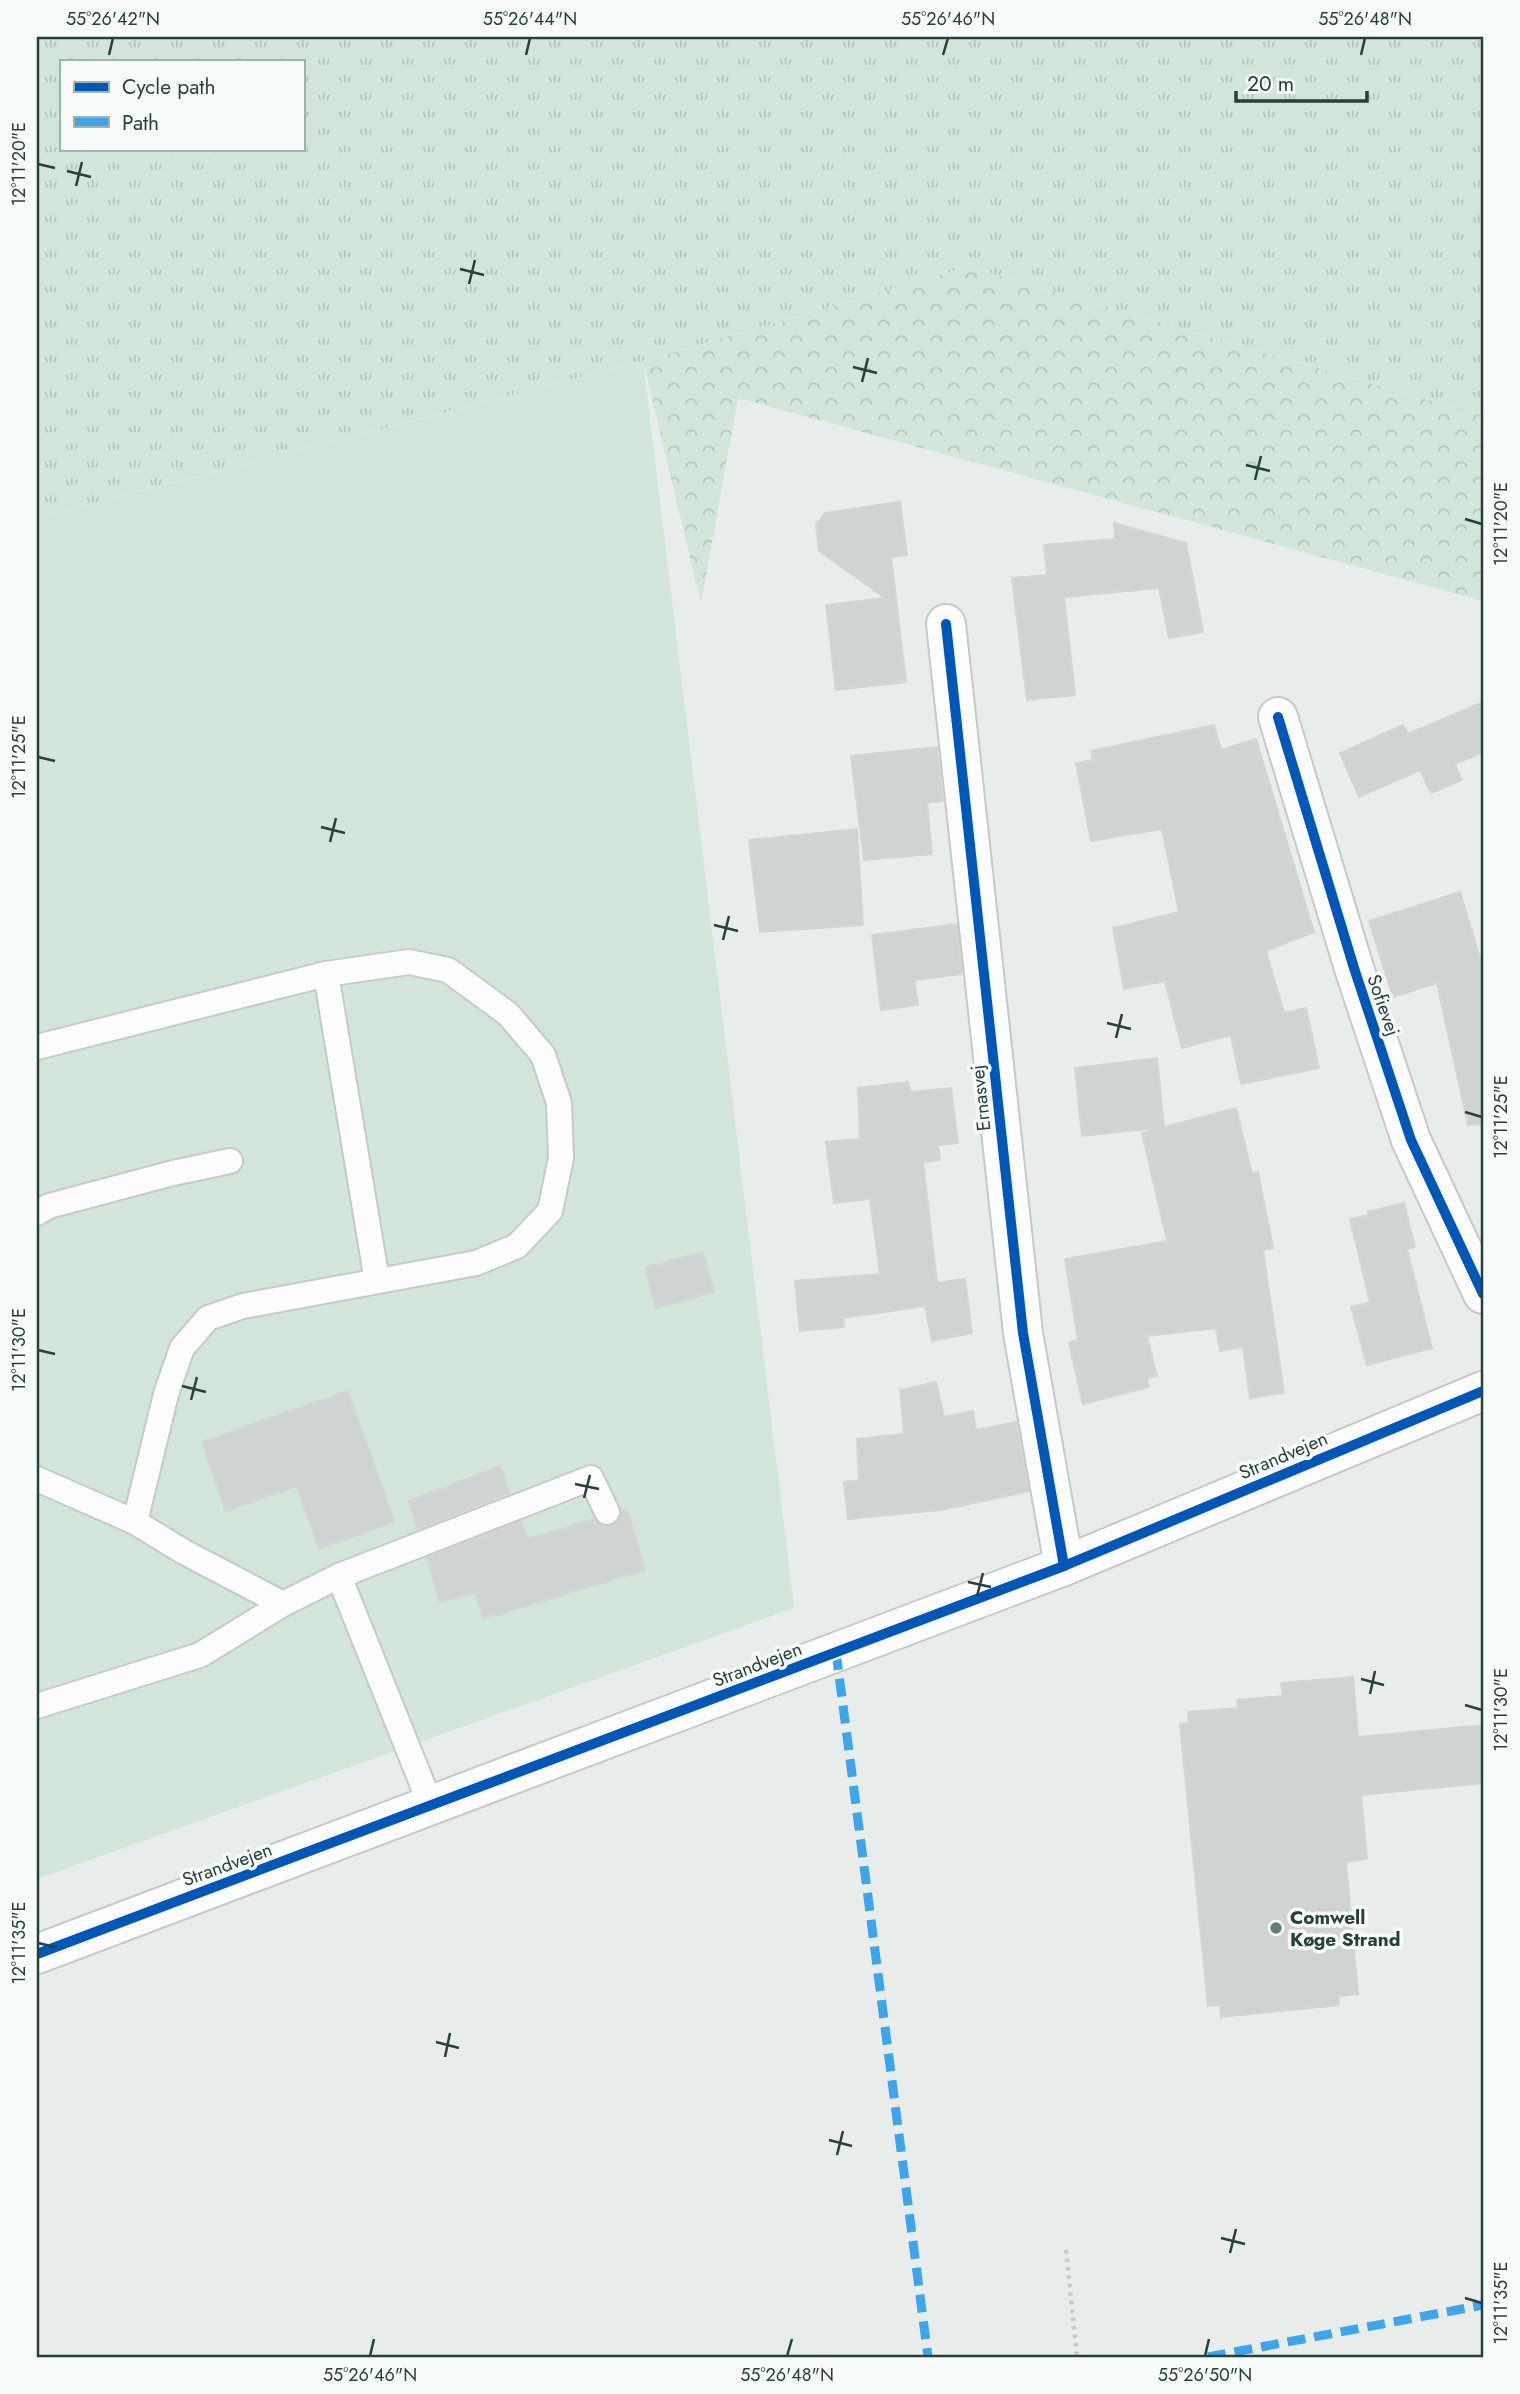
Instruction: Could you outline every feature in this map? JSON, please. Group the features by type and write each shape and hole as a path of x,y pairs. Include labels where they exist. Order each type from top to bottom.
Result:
{"street":[{"name":"Ernasvej","path":"946,624 1023,1333 1064,1566"},
{"name":"Sofievej","path":"1278,717 1354,968 1411,1140 1483,1294"},
{"name":"Strandvejen","path":"37,1954 1064,1566 1483,1391"}],"lane":[{"path":"37,1047 326,974 409,962 448,970 508,1014 543,1055 559,1103 561,1158 550,1211 517,1246 476,1263 243,1306 208,1318 183,1348 166,1394 135,1522"},
{"path":"326,974 377,1281"},
{"path":"37,1213 49,1206 160,1176 230,1161"},
{"path":"37,1706 200,1654 283,1604 339,1576 591,1478 607,1512"},
{"path":"37,1479 135,1522 184,1552 283,1604"},
{"path":"339,1576 431,1807"}],"path":[{"path":"1066,2250 1077,2357"}],"green space":[{"path":"37,37 1483,37 1483,416 969,267 643,361 37,518"},
{"path":"969,267 1483,416 1483,601 738,398 701,603 643,361"},
{"path":"643,361 794,1608 37,1879 37,518"}],"building":[{"path":"900,502 907,555 891,557 906,682 836,690 826,605 885,598 819,551 816,525 825,513"},
{"path":"1114,523 1186,543 1203,632 1169,638 1159,588 1064,597 1075,695 1027,700 1012,578 1047,575 1044,545 1115,539"},
{"path":"1483,702 1483,752 1455,764 1462,780 1431,793 1420,770 1359,797 1340,753 1403,725 1408,734"},
{"path":"1214,725 1221,750 1256,739 1314,932 1266,951 1284,1013 1306,1008 1319,1068 1241,1084 1231,1035 1182,1048 1165,981 1124,989 1113,928 1179,912 1162,829 1091,841 1076,763 1093,760 1091,751"},
{"path":"937,747 943,801 927,803 932,854 864,860 851,756"},
{"path":"857,829 863,925 760,932 749,840"},
{"path":"1460,892 1483,968 1483,1124 1468,1125 1437,983 1393,997 1369,921"},
{"path":"957,924 962,974 914,980 918,1005 881,1010 872,935"},
{"path":"1157,1058 1164,1127 1082,1136 1075,1068"},
{"path":"908,1082 910,1092 951,1088 958,1143 938,1145 940,1160 923,1162 937,1283 965,1279 972,1333 932,1341 925,1306 843,1318 844,1327 800,1331 795,1281 880,1274 870,1199 834,1203 826,1142 860,1139 858,1088"},
{"path":"1236,1108 1252,1174 1258,1172 1273,1248 1263,1250 1284,1393 1250,1398 1243,1347 1220,1351 1216,1328 1147,1336 1157,1376 1147,1378 1149,1387 1083,1404 1069,1343 1078,1340 1065,1259 1167,1241 1142,1133"},
{"path":"1404,1203 1415,1247 1407,1249 1432,1348 1367,1365 1351,1307 1370,1302 1350,1219"},
{"path":"703,1252 714,1292 656,1308 645,1268"},
{"path":"936,1382 944,1417 973,1411 976,1430 1016,1422 1029,1491 941,1510 848,1519 844,1482 859,1480 857,1439 904,1434 900,1390"},
{"path":"348,1391 394,1522 319,1549 297,1486 226,1511 202,1442"},
{"path":"500,1466 510,1493 418,1529 409,1501"},
{"path":"627,1509 645,1570 483,1619 475,1592 440,1602 427,1558 521,1521 527,1539 594,1519 605,1527 613,1526 620,1520 622,1511"},
{"name":"Comwell Køge Strand","path":"1353,1677 1358,1737 1483,1725 1483,1783 1361,1795 1367,1859 1346,1862 1358,1994 1338,1996 1339,2005 1221,2017 1220,2005 1208,2006 1180,1724 1189,1723 1188,1712 1238,1708 1237,1700 1283,1696 1281,1683"}],"marked path":[{"path":"836,1652 928,2357"},
{"path":"1208,2357 1483,2305"}],"cycle path":[{"path":"946,624 1023,1333 1064,1566"},
{"path":"1278,717 1354,968 1411,1140 1483,1294"},
{"path":"37,1954 1064,1566 1483,1391"}],"place":[{"name":"Comwell Køge Strand","path":"1276,1928"}]}
